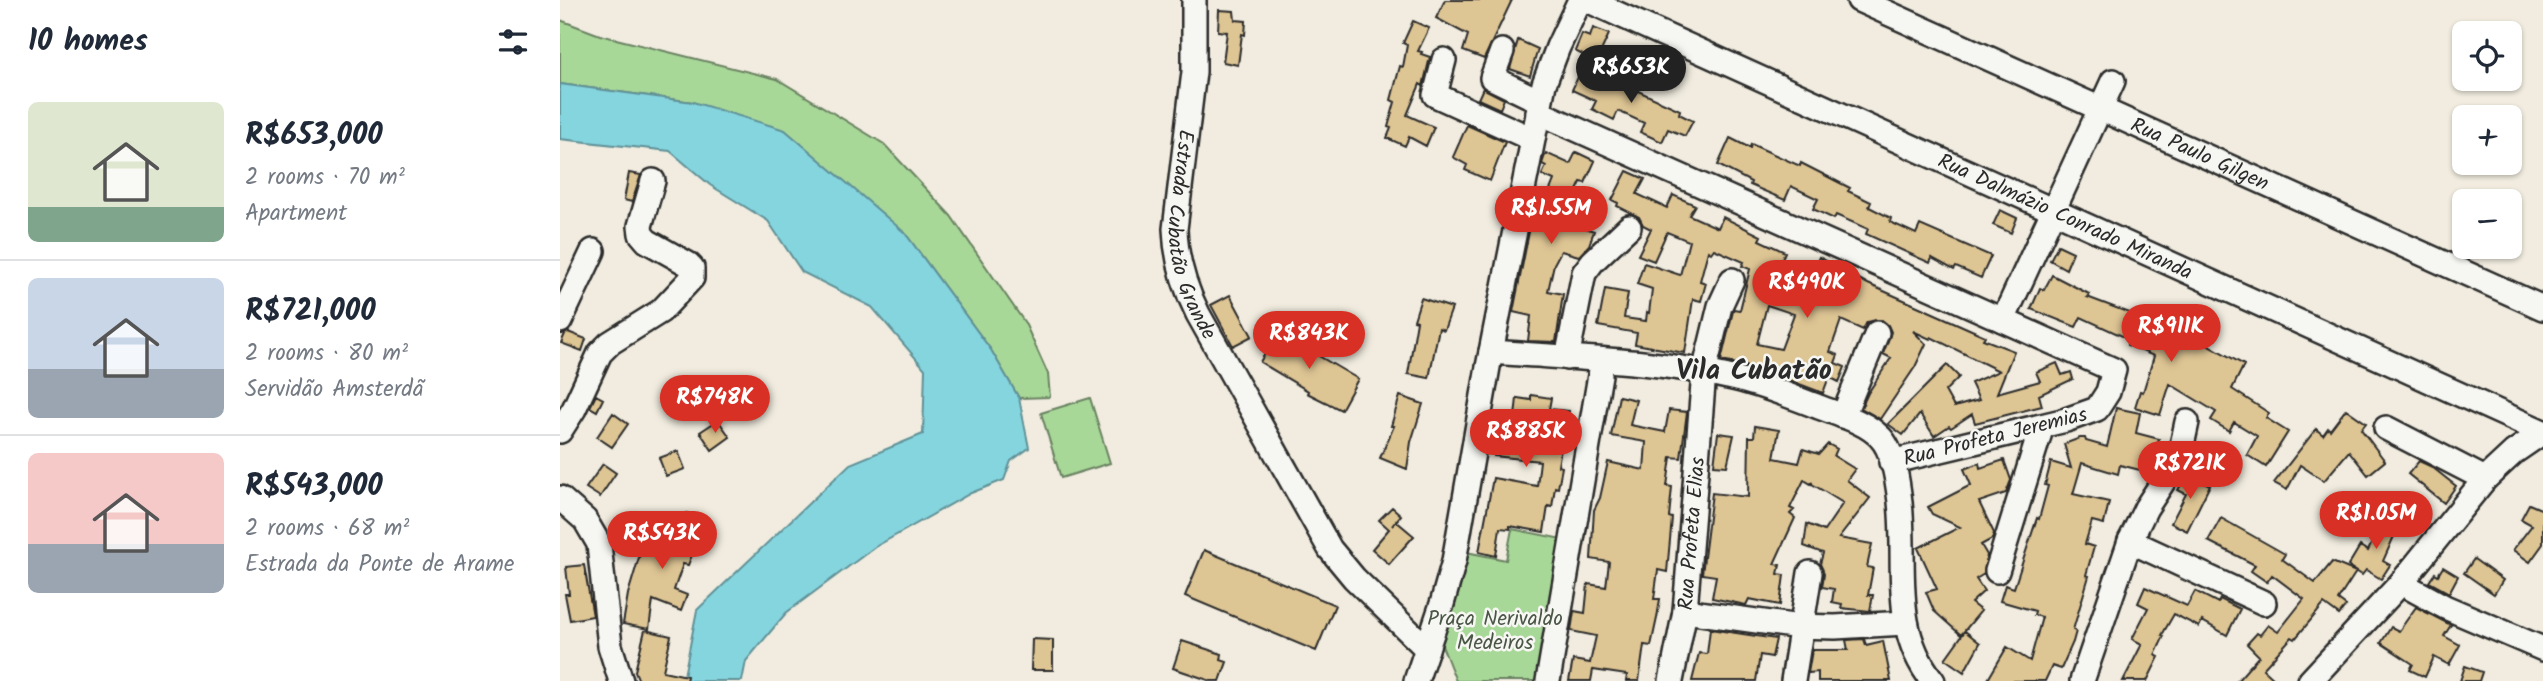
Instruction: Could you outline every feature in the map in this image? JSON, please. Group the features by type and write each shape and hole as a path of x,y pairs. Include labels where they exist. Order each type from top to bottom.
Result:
{"street":[{"name":"Estrada Cubatão Grande","path":"1194,0 1194,72 1175,229 1175,246 1181,277 1198,313 1330,549 1354,578 1427,649"},
{"path":"1416,681 1454,561 1489,360 1539,107 1550,65 1580,0"},
{"name":"Rua Dalmázio Conrado Miranda","path":"1587,0 2543,432"},
{"name":"Rua Paulo Gilgen","path":"1859,0 2543,309"},
{"path":"1502,51 1492,78 1539,107 2003,320 2113,81"},
{"path":"1444,60 1435,95 1532,139"},
{"path":"560,431 574,409 600,353 610,343 662,311 692,278 692,268 688,264 646,241 641,234 640,226 653,181"},
{"path":"1567,358 1584,273 1592,261 1629,228"},
{"path":"560,321 593,251"},
{"name":"Rua Profeta Elias","path":"1671,681 1685,611 1703,380 1720,306 1732,280"},
{"name":"Rua Profeta Jeremias","path":"1489,360 1567,358 1703,380 1833,427 1864,442 1891,462 2042,426 2097,409 2108,392 2114,370 2003,320"},
{"path":"1843,416 1877,333"},
{"name":"Rua Profeta Jeremias","path":"1489,360 1600,375 1753,383 1871,429 1882,439 1891,462"},
{"path":"1548,681 1600,375"},
{"path":"2082,681 2130,541 2146,509 2178,458 2187,422"},
{"path":"1997,571 2042,426"},
{"path":"2386,428 2485,479"},
{"path":"2310,681 2400,583 2485,479 2543,432"},
{"path":"1891,462 1900,503 1900,579 1905,623 1911,643 1933,681"},
{"path":"560,498 585,520 598,544 610,646 621,681"},
{"path":"2130,541 2264,603"},
{"path":"1793,681 1810,573"},
{"path":"2400,583 2445,607 2543,649"},
{"path":"1685,611 1801,626 1905,623"}],"green space":[{"path":"560,20 600,35 777,79 884,144 951,216 1025,323 1048,374 1050,397 1019,398 991,350 905,233 693,102 560,84"},
{"path":"1090,398 1110,463 1061,478 1041,413"},
{"name":"Praça Nerivaldo Medeiros","path":"1512,529 1562,539 1537,681 1456,681 1439,638 1466,552 1506,560"}],"water":[{"path":"560,84 693,102 785,130 905,233 991,350 1019,398 1029,448 1011,461 1004,480 971,493 875,547 786,613 746,661 742,681 683,681 697,610 850,464 923,434 925,369 872,307 802,272 768,221 710,185 670,151 560,139"}],"building":[{"path":"1445,0 1512,0 1484,59 1463,51 1468,35 1436,18"},
{"path":"1219,10 1234,11 1235,20 1246,21 1238,65 1223,62 1227,32 1218,31"},
{"path":"1413,21 1429,28 1418,51 1430,57 1423,86 1420,84 1407,115 1434,127 1426,146 1409,137 1405,146 1387,138 1395,102 1391,100 1400,66 1403,67 1407,45 1403,43"},
{"path":"1593,28 1609,34 1596,62 1575,51 1582,34 1590,37"},
{"path":"1518,40 1538,49 1530,76 1510,69"},
{"path":"1583,66 1680,110 1679,114 1693,121 1685,136 1668,129 1662,142 1640,132 1644,123 1618,111 1614,120 1592,109 1596,101 1572,90"},
{"path":"1483,88 1504,99 1500,109 1478,99"},
{"path":"1467,125 1505,142 1490,181 1465,170 1467,165 1453,157"},
{"path":"1730,138 1750,148 1751,144 1800,166 1801,163 1850,188 1848,191 1871,202 1869,207 1891,218 1890,222 1916,234 1920,225 1991,256 1981,278 1956,267 1954,270 1932,258 1930,263 1866,234 1868,229 1836,215 1834,219 1813,209 1818,199 1791,186 1785,200 1750,185 1751,182 1718,165"},
{"path":"1576,152 1595,161 1585,183 1581,182 1563,221 1594,231 1589,245 1579,256 1561,251 1554,264 1548,291 1563,294 1556,342 1528,341 1531,316 1513,312 1535,202 1544,205 1554,180 1542,175 1546,166 1542,164 1546,153 1570,164"},
{"path":"1627,171 1645,179 1637,194 1667,208 1673,195 1695,205 1689,215 1718,228 1723,217 1761,236 1759,240 1785,252 1780,263 1811,275 1819,257 1868,284 1985,336 1983,339 2014,351 1997,393 2040,381 2036,372 2057,363 2062,375 2071,372 2073,379 2039,395 2042,406 1975,423 1972,414 1934,436 1920,414 1903,435 1888,424 1947,365 1959,377 1945,391 1954,407 1979,400 1971,383 1999,371 1931,337 1930,339 1913,331 1926,344 1915,367 1880,419 1861,408 1891,358 1883,354 1891,332 1882,320 1867,322 1863,330 1841,320 1830,352 1838,355 1835,363 1845,367 1839,382 1829,377 1823,393 1773,374 1721,361 1733,311 1740,310 1750,269 1742,266 1744,262 1714,249 1711,253 1708,251 1700,281 1706,283 1701,301 1693,299 1685,353 1635,344 1637,333 1598,326 1605,289 1628,293 1624,318 1646,321 1652,289 1637,284 1644,263 1680,275 1689,241 1667,232 1654,261 1638,255 1651,229 1643,225 1639,217 1617,206 1618,203 1612,200","holes":["1767,305 1794,314 1781,349 1757,344"]},
{"path":"629,173 641,175 632,202 624,200"},
{"path":"2000,210 2017,218 2011,233 1993,225"},
{"path":"2058,245 2073,252 2066,269 2050,260"},
{"path":"2052,275 2089,294 2087,297 2196,338 2244,365 2232,389 2269,413 2266,418 2288,432 2266,467 2247,455 2257,436 2234,422 2229,431 2211,420 2216,412 2170,384 2160,415 2135,407 2140,391 2143,392 2154,356 2127,345 2129,339 2081,317 2076,327 2031,309 2040,288 2044,290"},
{"path":"1230,295 1252,336 1233,346 1211,305"},
{"path":"1421,298 1452,308 1444,330 1439,328 1429,378 1408,374 1417,321 1414,320"},
{"path":"568,332 586,339 582,351 561,343"},
{"path":"1278,332 1358,379 1341,410 1307,393 1308,391 1260,362"},
{"path":"596,395 603,399 597,411 590,407"},
{"path":"1531,395 1551,398 1549,409 1569,411 1566,427 1570,427 1568,444 1562,443 1558,466 1562,467 1558,488 1555,487 1552,507 1548,506 1544,532 1510,526 1510,529 1500,528 1496,556 1479,552 1493,478 1537,486 1540,461 1494,456 1498,415 1515,417 1517,398 1531,400"},
{"path":"1400,396 1423,404 1411,442 1407,469 1380,458 1394,426 1391,426"},
{"path":"1619,396 1636,400 1630,425 1665,432 1669,410 1687,412 1681,458 1671,457 1667,486 1672,487 1669,517 1672,518 1667,572 1658,570 1654,599 1660,599 1657,618 1651,646 1644,645 1639,681 1626,681 1627,675 1593,670 1591,681 1569,681 1573,660 1590,663 1596,636 1571,631 1574,611 1585,613 1588,584 1606,587 1609,562 1591,559 1594,510 1600,498 1608,462 1644,470 1646,442 1611,436"},
{"path":"2116,408 2140,413 2136,433 2159,439 2152,473 2120,465 2118,474 2082,463 2073,494 2109,502 2104,524 2092,521 2085,544 2094,547 2086,575 2089,576 2073,630 2076,631 2073,642 2061,669 2052,666 2045,681 1987,681 2007,647 2030,661 2042,617 2034,615 2035,611 2000,601 2005,585 2014,588 2037,518 2039,519 2051,462 2071,468 2064,444 2080,438 2107,447"},
{"path":"2346,409 2366,423 2361,429 2385,461 2368,475 2349,451 2324,481 2300,465 2287,490 2274,483 2316,429 2323,435"},
{"path":"613,413 628,424 612,447 597,437"},
{"path":"718,420 730,437 712,450 700,432"},
{"path":"1755,426 1779,430 1774,458 1799,463 1803,449 1819,454 1828,444 1837,449 1834,456 1855,469 1847,480 1870,498 1839,538 1872,544 1867,567 1873,568 1868,595 1873,595 1870,611 1841,608 1842,604 1832,602 1834,589 1822,587 1824,574 1820,564 1823,553 1804,546 1807,524 1824,531 1843,503 1812,482 1811,484 1804,480 1790,508 1794,510 1790,514 1795,518 1774,564 1780,565 1778,574 1784,575 1780,605 1749,599 1746,605 1712,598 1716,576 1702,574 1712,493 1748,497 1749,437 1754,437"},
{"path":"1718,433 1734,435 1727,466 1714,465"},
{"path":"678,451 685,469 666,476 659,458"},
{"path":"2004,460 2011,480 2006,493 1979,502 1994,533 1992,539 1981,545 1987,555 1984,574 1976,579 1984,591 1971,603 1981,611 1961,635 1934,611 1926,592 1937,589 1918,548 1960,527 1932,514 1928,507 1971,485 1964,469 1979,463 1980,468"},
{"path":"2419,461 2432,467 2456,486 2444,503 2408,474"},
{"path":"603,464 616,473 600,497 586,488"},
{"path":"2187,474 2210,485 2187,531 2171,523 2186,494 2178,490"},
{"path":"2396,499 2424,522 2416,533 2392,503"},
{"path":"2529,504 2543,510 2543,544 2530,562 2513,550 2532,525 2521,519"},
{"path":"1392,507 1401,515 1396,521 1414,536 1389,564 1372,549 1389,529 1379,520"},
{"path":"686,513 704,519 703,522 713,526 708,543 698,540 688,565 683,564 674,590 687,595 681,611 653,600 649,629 623,624 628,594 640,554 632,551 640,533 675,549"},
{"path":"2387,516 2399,525 2383,561 2390,565 2381,579 2366,570 2362,575 2348,566 2360,546 2368,551"},
{"path":"2221,518 2285,554 2282,559 2315,583 2332,562 2356,572 2338,600 2346,606 2339,615 2324,604 2295,639 2292,637 2263,669 2276,681 2237,681 2259,656 2247,644 2268,625 2278,632 2304,599 2272,575 2267,582 2251,571 2255,565 2208,541"},
{"path":"1204,550 1335,605 1316,651 1185,596"},
{"path":"2474,559 2503,580 2494,594 2464,573"},
{"path":"584,565 593,616 570,620 565,594 569,594 566,567"},
{"path":"2443,567 2458,576 2449,593 2429,582"},
{"path":"2145,587 2187,606 2195,591 2218,603 2220,599 2240,609 2227,635 2202,621 2199,627 2174,614 2162,635 2164,636 2155,655 2159,657 2147,681 2123,681 2142,644 2132,639 2148,608 2138,603"},
{"path":"2416,607 2451,625 2444,636 2460,645 2449,665 2434,657 2425,677 2410,670 2413,664 2381,643 2391,627 2399,631"},
{"path":"1710,629 1776,639 1772,657 1760,655 1756,681 1692,681 1699,653 1707,654"},
{"path":"645,630 671,636 663,671 687,676 686,681 639,681 635,671"},
{"path":"1965,631 1980,643 1964,672 1945,659"},
{"path":"1032,639 1053,640 1053,670 1031,670"},
{"path":"1864,639 1866,645 1883,641 1891,681 1818,681 1818,672 1808,673 1812,650 1848,650 1846,640"},
{"path":"1182,641 1222,654 1221,660 1227,662 1220,681 1211,681 1173,668"},
{"path":"2465,666 2482,672 2479,681 2460,681"}],"district":[{"name":"Vila Cubatão","path":"1754,369"}]}
